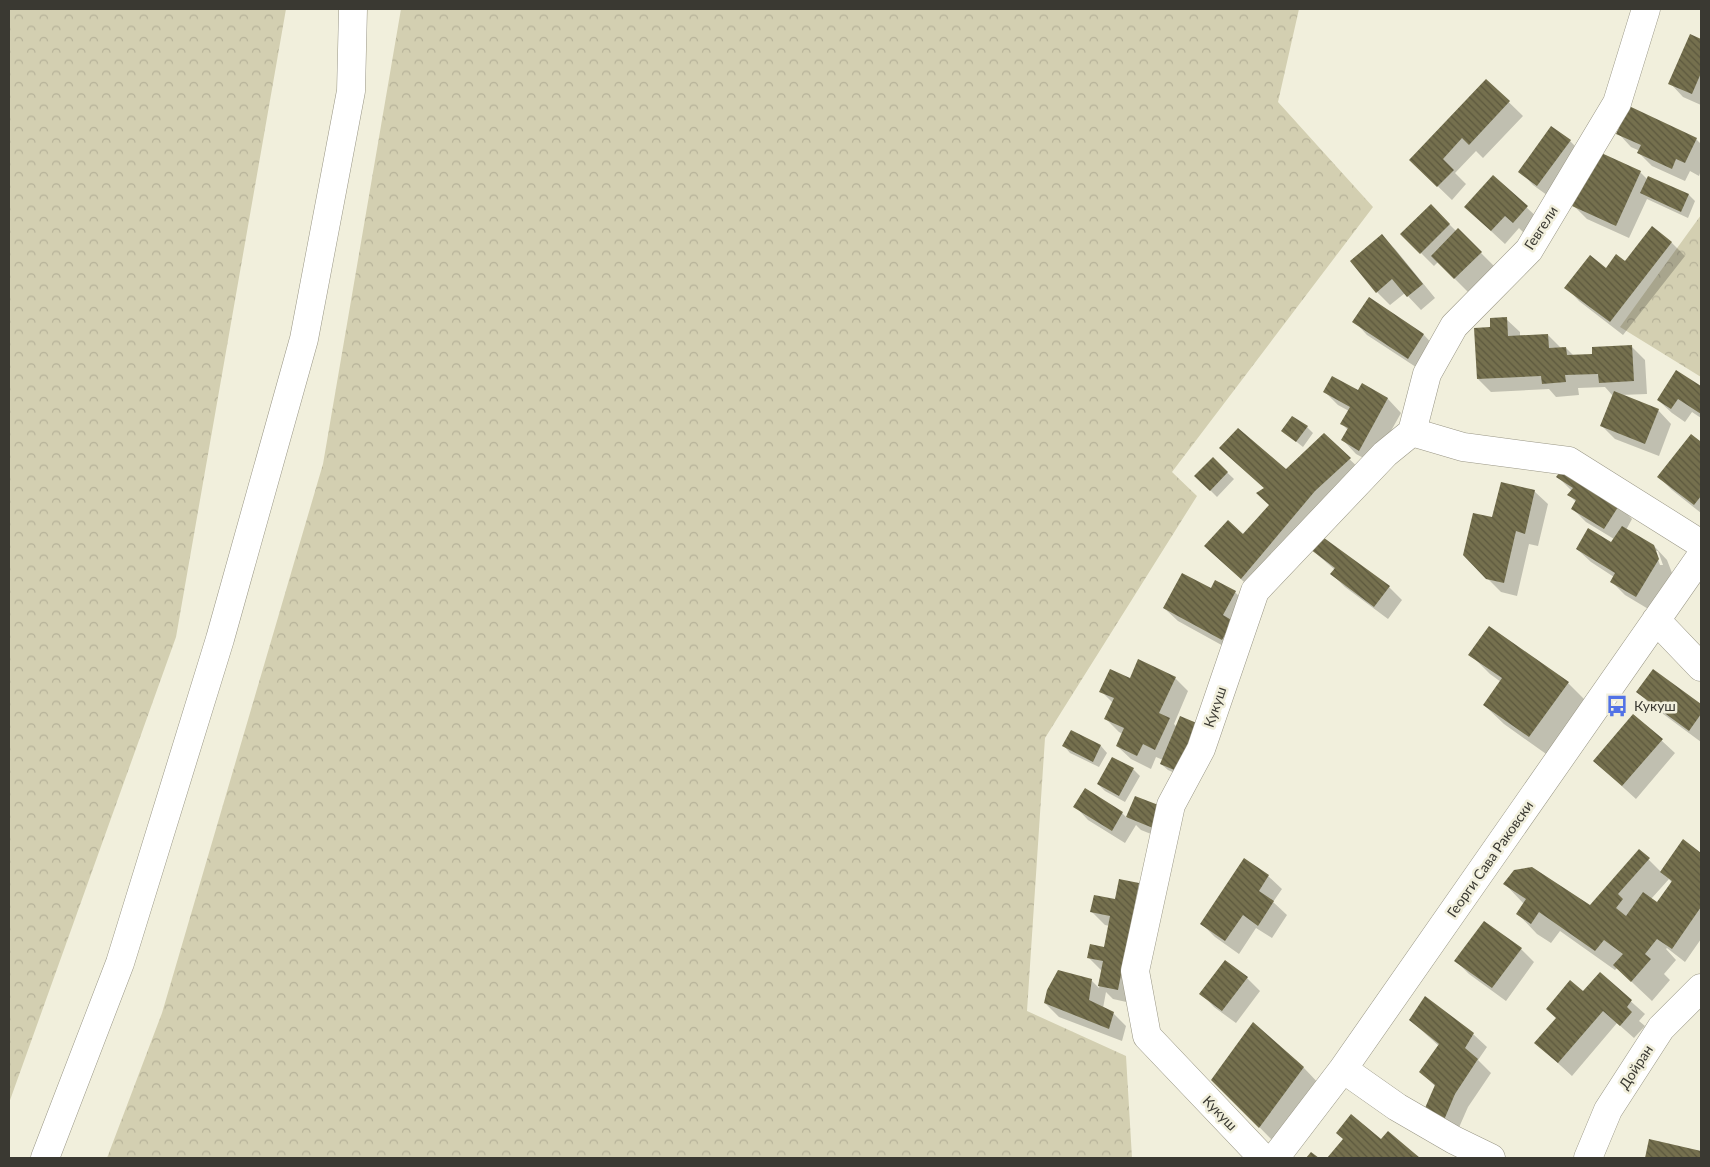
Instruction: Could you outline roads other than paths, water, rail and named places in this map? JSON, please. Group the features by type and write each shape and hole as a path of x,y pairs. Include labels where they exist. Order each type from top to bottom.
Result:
{"street":[{"path":"45,1158 120,963 220,639 304,339 351,90 353,9"},
{"name":"Гевгели","path":"1412,432 1427,374 1454,326 1529,250 1617,103 1646,9"},
{"path":"1412,432 1463,447 1569,461 1701,544"},
{"name":"Кукуш","path":"1263,1158 1146,1036 1136,972 1137,962 1171,805 1201,749 1255,591 1385,454 1412,432"},
{"name":"Георги Сава Раковски","path":"1274,1158 1343,1069 1701,556"},
{"path":"1656,620 1701,668"},
{"name":"Дойран","path":"1588,1158 1608,1110 1661,1028 1701,988"},
{"path":"1343,1069 1397,1107 1454,1140 1491,1158"}],"place":[{"name":"Кукуш","path":"1617,706"}]}
